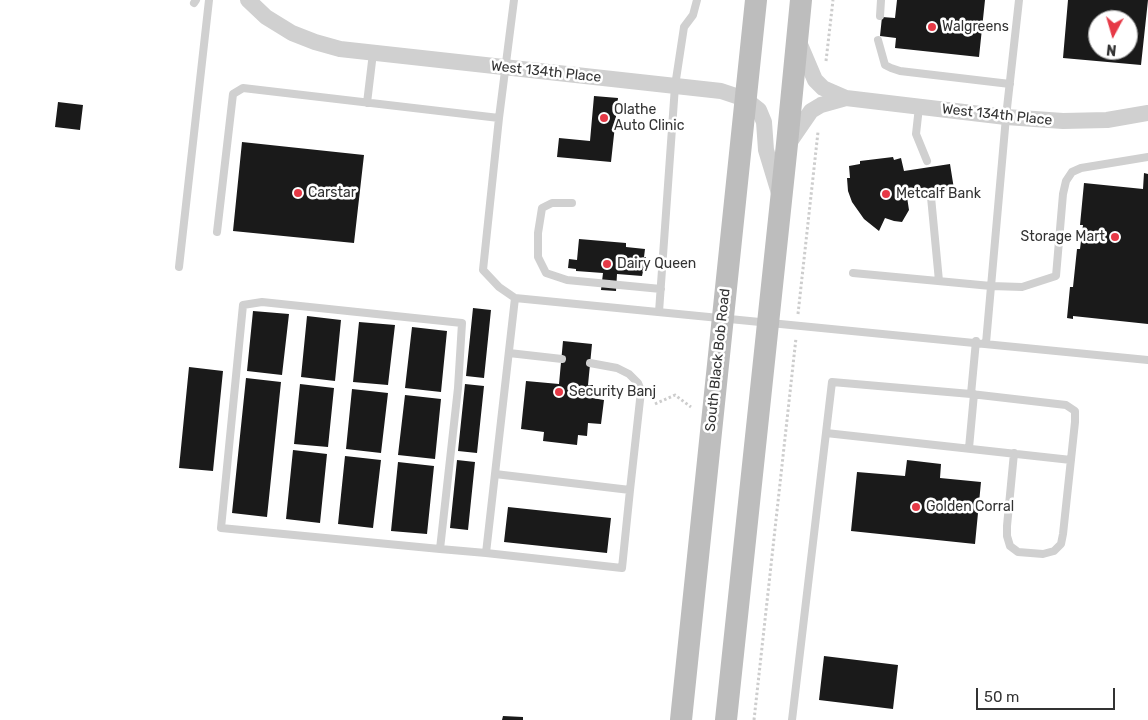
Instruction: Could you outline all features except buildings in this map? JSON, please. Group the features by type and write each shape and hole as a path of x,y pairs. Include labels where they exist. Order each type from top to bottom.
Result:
{"main road":[{"name":"South Black Bob Road","path":"681,720 756,0"},
{"path":"726,720 788,144 801,0"}],"street":[{"name":"West 134th Place","path":"248,0 266,17 292,33 340,49 721,91 745,99 759,110 764,122 766,150 782,200"},
{"name":"West 134th Place","path":"798,38 815,80 823,88 846,98 1063,121 1098,120 1148,113"},
{"name":"West 134th Place","path":"788,144 811,111 821,105 846,98"}],"lane":[{"path":"179,267 209,0"},
{"path":"514,0 483,270 499,287 515,298 1148,360"},
{"path":"659,312 675,86 684,27 694,15 697,0"},
{"path":"880,16 881,0"},
{"path":"986,343 1006,116 1019,0"},
{"path":"878,40 885,64 890,68 1010,84"},
{"path":"367,103 373,53"},
{"path":"217,232 233,94 242,88 499,118"},
{"path":"919,107 916,134 927,161"},
{"path":"853,273 991,286 1022,287 1056,276 1063,194 1066,181 1072,172 1081,168 1148,157"},
{"path":"931,197 939,281"},
{"path":"572,203 552,203 542,208 538,233 538,257 546,273 567,280 660,290"},
{"path":"486,553 515,298"},
{"path":"440,549 458,388 462,323 262,302 243,305 221,528 622,568 641,391 638,383 629,374 616,368 590,363"},
{"path":"968,448 976,342"},
{"path":"509,353 562,359"},
{"path":"792,720 832,382 973,394 1066,405 1074,411 1075,422 1063,534 1061,544 1054,551 1043,554 1018,552 1010,546 1007,536 1014,453"},
{"path":"826,433 1071,460"},
{"path":"495,474 630,490"}],"path":[{"path":"825,66 833,0"},
{"path":"800,300 818,132"},
{"path":"754,720 795,346"},
{"path":"655,404 675,395 691,407"}],"place":[{"name":"Walgreens","path":"932,27"},
{"name":"Olathe Auto Clinic","path":"604,118"},
{"name":"Carstar","path":"298,193"},
{"name":"Metcalf Bank","path":"886,194"},
{"name":"Storage Mart","path":"1115,237"},
{"name":"Dairy Queen","path":"607,264"},
{"name":"Security Banj","path":"559,392"},
{"name":"Golden Corral","path":"916,507"}]}
